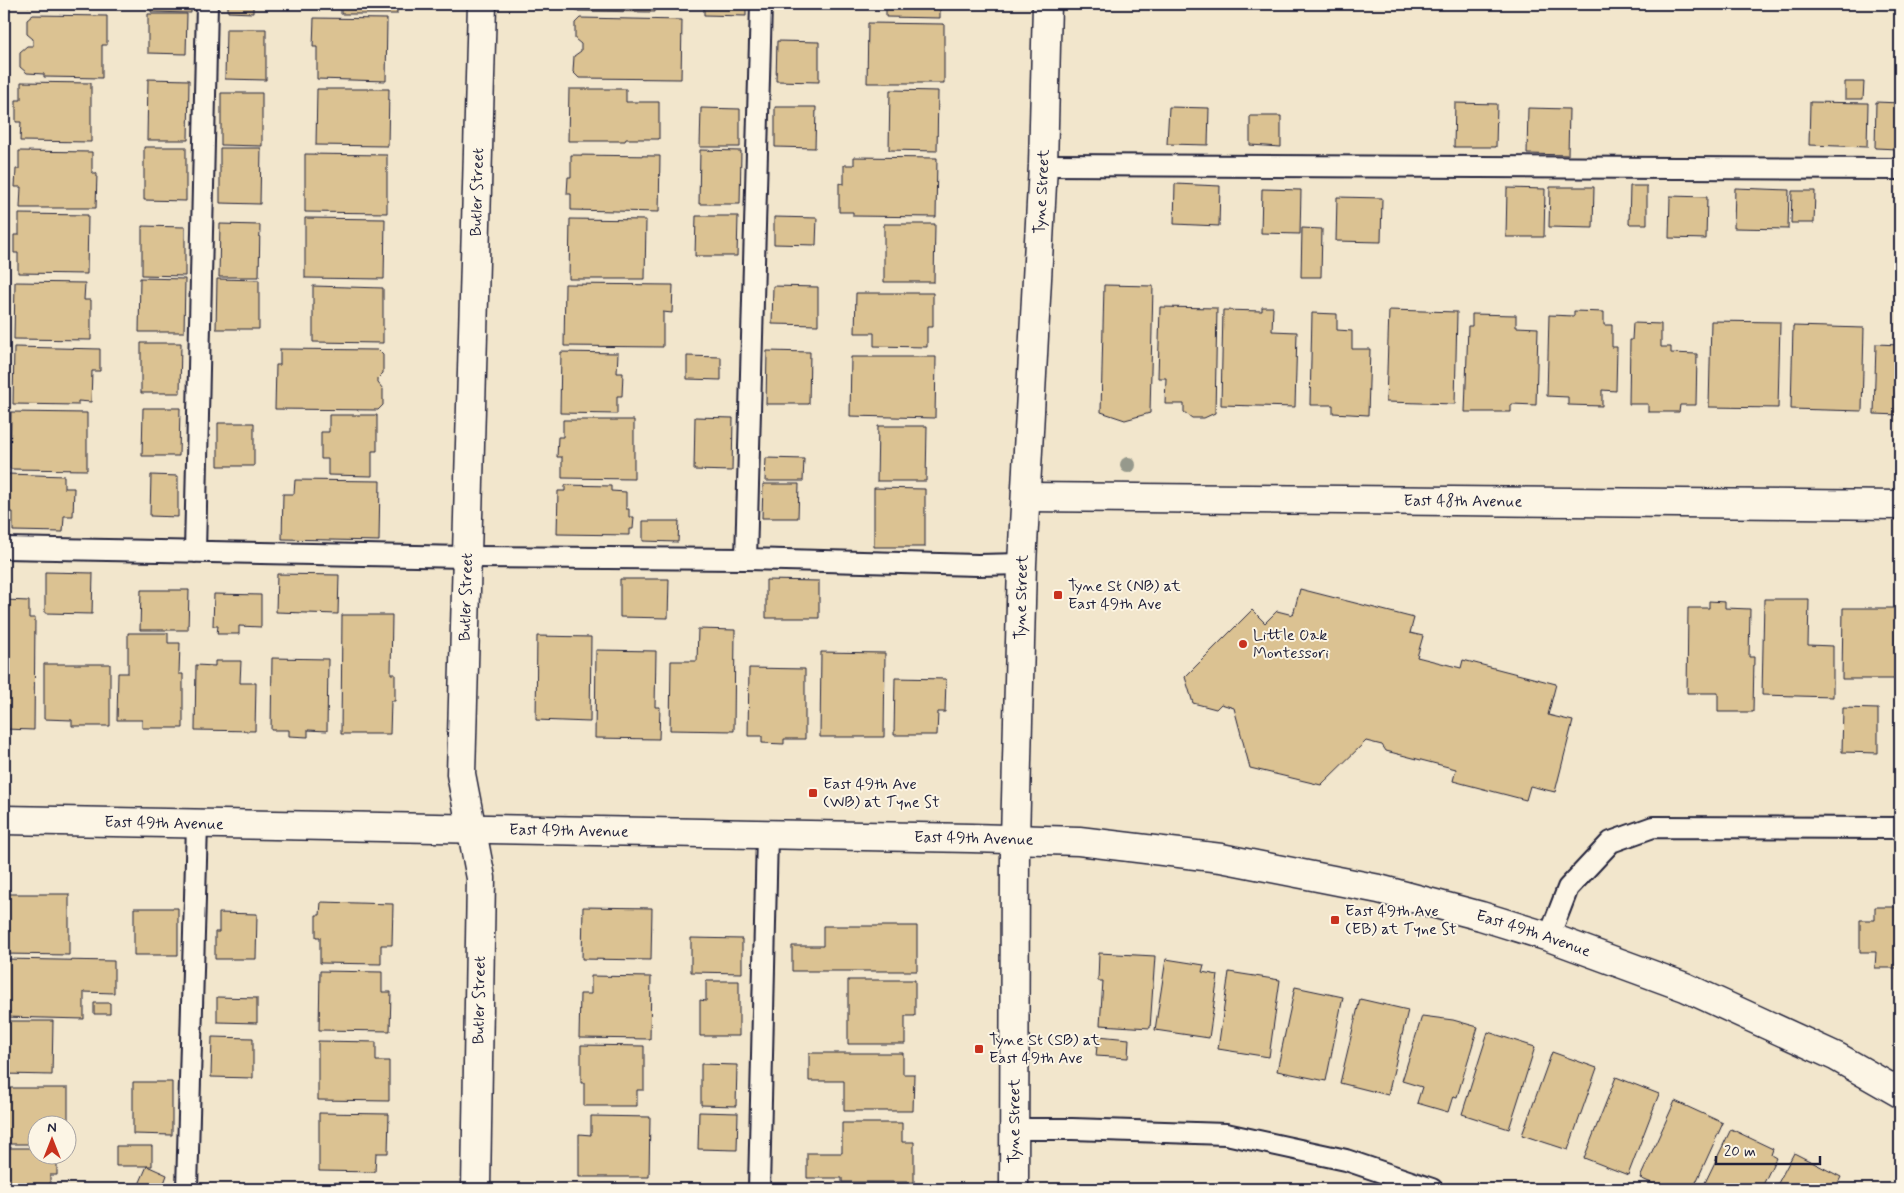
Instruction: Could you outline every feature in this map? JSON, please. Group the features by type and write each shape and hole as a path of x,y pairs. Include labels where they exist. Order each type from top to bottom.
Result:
{"street":[{"name":"Butler Street","path":"476,1189 481,878 461,774 482,4"},
{"name":"Tyne Street","path":"1014,1189 1015,839 1022,564 1043,165 1047,4"},
{"name":"East 48th Avenue","path":"1027,497 1900,506"},
{"name":"East 49th Avenue","path":"4,820 1015,839 1079,841 1221,858 1379,889 1481,916 1549,937 1684,987 1837,1057 1900,1093"}],"lane":[{"path":"195,552 207,4"},
{"path":"746,558 761,4"},
{"path":"1043,165 1900,169"},
{"path":"4,548 467,557 746,558 978,565 1022,564"},
{"path":"187,1189 197,824"},
{"path":"1549,937 1568,888 1611,842 1653,827 1900,828"},
{"path":"759,1189 767,834"},
{"path":"1014,1129 1226,1134 1346,1160 1432,1189"}],"building":[{"path":"28,4 94,4 94,7 28,6"},
{"path":"151,4 191,4 191,13 151,12"},
{"path":"228,4 253,4 253,13 228,12"},
{"path":"341,4 397,4 397,14 341,14"},
{"path":"577,4 667,5 655,5 655,12 577,11"},
{"path":"704,4 746,4 746,16 704,15"},
{"path":"886,4 940,4 940,18 886,17"},
{"path":"1161,4 1209,4 1208,9 1161,8"},
{"path":"1649,4 1712,4 1712,7 1649,6"},
{"path":"148,14 187,14 186,54 148,53"},
{"path":"33,15 107,16 107,45 102,45 102,78 44,77 44,74 27,73 20,67 20,52 27,46 33,46 33,39 27,34 27,20"},
{"path":"314,18 387,19 386,81 317,79 317,47 313,47"},
{"path":"580,18 682,20 681,79 579,78 573,72 574,56 581,51 581,44 575,39 575,23"},
{"path":"868,23 944,24 944,83 867,83"},
{"path":"226,29 266,29 266,80 225,79"},
{"path":"777,41 819,42 819,82 776,81"},
{"path":"148,79 189,80 188,140 147,140"},
{"path":"21,82 91,83 91,142 20,141 21,122 16,122 16,100 21,100"},
{"path":"1845,82 1864,82 1863,99 1845,99"},
{"path":"317,89 389,89 388,146 316,145"},
{"path":"569,89 626,89 626,102 659,102 659,139 568,141"},
{"path":"890,90 938,91 937,151 889,150"},
{"path":"221,93 262,93 262,146 221,145"},
{"path":"1810,102 1868,103 1867,147 1809,145"},
{"path":"1876,102 1900,103 1900,139 1898,139 1898,149 1875,148"},
{"path":"1455,103 1497,104 1496,147 1454,147"},
{"path":"775,107 816,107 815,148 775,147"},
{"path":"1169,107 1209,108 1208,145 1167,144"},
{"path":"701,108 740,109 740,147 700,147"},
{"path":"1528,108 1569,109 1568,155 1527,154"},
{"path":"1250,116 1281,116 1281,147 1250,145"},
{"path":"144,147 186,147 186,201 144,200"},
{"path":"220,148 261,148 260,204 220,203"},
{"path":"700,150 741,151 740,204 699,204"},
{"path":"19,151 92,152 92,173 97,173 96,208 20,208 21,187 15,187 16,169 19,169"},
{"path":"305,154 387,155 387,213 305,212"},
{"path":"571,155 660,156 659,212 571,210 571,194 567,194 568,177 571,177"},
{"path":"854,157 937,158 936,217 853,216 853,212 839,212 839,183 844,184 844,165 854,165"},
{"path":"1175,184 1220,186 1219,226 1174,224"},
{"path":"1630,186 1647,186 1647,224 1629,224"},
{"path":"1550,187 1594,187 1593,228 1549,227"},
{"path":"1507,188 1545,189 1544,237 1506,237"},
{"path":"1735,188 1789,190 1788,229 1734,228"},
{"path":"1262,189 1301,190 1300,234 1261,233"},
{"path":"1792,191 1815,191 1814,223 1791,223"},
{"path":"1670,196 1707,197 1706,239 1669,238"},
{"path":"1337,197 1382,198 1381,242 1336,241"},
{"path":"19,214 88,215 87,274 18,273 18,253 14,253 14,235 19,235"},
{"path":"696,216 738,216 737,256 695,256"},
{"path":"774,217 817,218 816,245 774,244"},
{"path":"305,218 385,219 384,279 305,278"},
{"path":"570,219 646,220 645,279 569,279"},
{"path":"220,224 260,225 259,277 219,277"},
{"path":"884,224 935,224 934,282 884,282"},
{"path":"142,226 185,227 185,276 142,275"},
{"path":"1302,228 1322,229 1321,277 1301,277"},
{"path":"140,278 185,279 184,332 139,332"},
{"path":"217,279 259,280 259,329 216,329"},
{"path":"15,282 85,283 84,300 91,300 91,340 14,339"},
{"path":"565,284 673,285 672,313 663,312 663,347 564,346"},
{"path":"1104,285 1153,286 1150,413 1125,420 1101,412"},
{"path":"313,286 383,288 383,343 313,342"},
{"path":"773,286 818,287 818,325 772,324"},
{"path":"856,293 933,293 933,327 927,327 927,347 874,346 874,333 855,333"},
{"path":"1160,307 1217,308 1215,413 1204,418 1192,418 1184,412 1184,404 1165,404 1166,378 1158,378"},
{"path":"1262,307 1273,307 1272,331 1297,332 1295,407 1221,405 1223,310 1262,311"},
{"path":"1389,310 1457,312 1455,404 1386,402"},
{"path":"1574,311 1604,312 1604,325 1612,325 1612,347 1617,347 1616,391 1602,390 1602,406 1568,405 1568,397 1547,396 1549,315 1574,316"},
{"path":"1312,313 1337,314 1337,330 1352,331 1352,349 1370,349 1368,415 1333,413 1333,405 1310,405"},
{"path":"1472,314 1516,315 1516,327 1538,328 1536,405 1511,404 1511,412 1465,412 1468,326 1472,326"},
{"path":"1711,321 1780,322 1778,408 1709,407"},
{"path":"1633,323 1661,324 1661,347 1671,347 1671,353 1697,354 1696,405 1680,405 1679,412 1648,412 1648,404 1629,404 1630,340 1632,340"},
{"path":"1793,326 1864,328 1862,411 1791,409"},
{"path":"141,343 181,343 180,393 141,393"},
{"path":"1876,344 1900,345 1900,415 1874,414"},
{"path":"14,347 100,349 100,371 92,371 91,402 78,401 78,405 13,404"},
{"path":"280,349 378,350 383,355 383,373 378,378 378,383 383,389 383,405 378,410 275,409 276,365 280,365"},
{"path":"767,351 810,352 809,404 766,404"},
{"path":"561,352 618,353 617,373 623,373 622,396 617,396 617,414 560,413"},
{"path":"687,356 721,357 721,380 687,379"},
{"path":"851,357 936,357 935,418 850,416"},
{"path":"143,408 180,408 179,456 142,456"},
{"path":"11,412 87,413 87,470 10,469"},
{"path":"329,415 377,415 377,451 372,451 372,476 328,475 328,459 321,459 321,432 329,432"},
{"path":"695,417 733,418 732,471 694,470"},
{"path":"563,420 634,420 634,479 562,478 562,457 557,457 558,437 563,437"},
{"path":"218,423 254,423 254,466 218,466"},
{"path":"878,426 927,426 926,481 877,481"},
{"path":"766,458 804,459 803,481 765,481"},
{"path":"8,474 64,476 64,488 74,488 73,516 64,516 63,532 13,531 13,512 8,512"},
{"path":"151,475 178,476 178,517 150,516"},
{"path":"295,480 380,481 379,541 282,539 283,494 294,494"},
{"path":"763,484 799,484 798,518 762,518"},
{"path":"565,485 611,486 611,491 626,492 626,509 629,509 629,517 634,517 633,529 629,529 629,535 557,534 558,491 565,491"},
{"path":"874,488 925,489 925,547 874,547"},
{"path":"643,521 679,521 678,542 643,541"},
{"path":"45,572 93,573 92,614 45,613"},
{"path":"277,574 339,575 338,614 276,612"},
{"path":"620,579 669,579 668,618 620,617"},
{"path":"766,580 819,581 819,618 766,618"},
{"path":"1300,589 1414,618 1410,633 1423,636 1417,657 1461,668 1463,660 1556,684 1548,715 1573,721 1555,792 1530,786 1526,800 1453,781 1456,769 1386,751 1382,745 1366,741 1321,785 1250,768 1234,708 1221,704 1216,709 1193,703 1185,677 1252,610 1265,623 1277,611 1293,615"},
{"path":"141,590 189,590 188,630 140,630"},
{"path":"214,594 261,595 261,627 239,626 239,634 217,634 218,626 213,626"},
{"path":"1764,599 1809,599 1808,645 1833,646 1833,697 1762,695"},
{"path":"4,600 29,601 29,618 35,618 34,730 4,729"},
{"path":"1709,601 1725,602 1725,608 1750,609 1749,657 1754,657 1753,712 1718,712 1718,693 1687,693 1688,608 1709,608"},
{"path":"1843,608 1896,608 1895,679 1842,679"},
{"path":"342,615 392,615 391,674 395,674 395,701 391,701 390,734 341,734"},
{"path":"698,629 735,630 734,731 670,730 671,661 697,661"},
{"path":"128,633 168,633 168,643 180,643 179,674 183,674 183,728 142,728 142,720 117,720 118,673 128,673"},
{"path":"537,636 591,637 590,722 536,720"},
{"path":"596,650 656,651 655,707 660,707 659,739 595,738"},
{"path":"821,652 885,653 884,737 820,737"},
{"path":"272,658 328,659 327,731 308,730 308,737 289,736 289,730 271,730"},
{"path":"215,661 241,661 240,683 256,683 255,731 195,730 196,665 215,666"},
{"path":"44,664 110,664 110,726 72,726 72,720 44,719"},
{"path":"749,668 805,669 805,739 784,739 784,744 762,743 762,736 748,736"},
{"path":"895,678 946,679 945,712 938,712 937,735 894,735"},
{"path":"1843,708 1878,709 1878,753 1842,752"},
{"path":"4,894 69,894 69,955 4,954"},
{"path":"321,902 393,904 392,945 381,945 381,964 320,963 320,937 316,937 316,915 320,915"},
{"path":"583,907 652,908 651,960 582,959"},
{"path":"1875,907 1900,907 1900,968 1875,968 1876,952 1860,952 1860,920 1875,920"},
{"path":"134,908 178,908 178,955 134,955"},
{"path":"219,913 257,914 256,959 215,959 215,932 219,932"},
{"path":"823,926 917,926 917,971 792,971 792,946 823,946"},
{"path":"691,938 742,939 742,973 691,972"},
{"path":"1099,953 1155,956 1150,1028 1100,1025 1103,981 1098,981"},
{"path":"4,959 114,961 114,993 84,992 84,1019 4,1017"},
{"path":"1166,959 1204,965 1202,972 1218,975 1209,1038 1155,1030"},
{"path":"320,971 382,972 382,992 391,992 390,1031 319,1030"},
{"path":"1229,972 1280,980 1269,1057 1218,1049"},
{"path":"591,976 651,977 650,1039 579,1038 580,994 591,994"},
{"path":"848,980 915,980 915,1016 905,1016 905,1044 848,1044"},
{"path":"706,981 739,981 739,1036 700,1036 700,1000 706,1001"},
{"path":"1295,987 1343,997 1326,1081 1277,1071"},
{"path":"217,997 257,998 257,1023 217,1022"},
{"path":"1360,999 1408,1010 1388,1095 1340,1083"},
{"path":"94,1003 110,1003 110,1014 94,1014"},
{"path":"1422,1016 1453,1020 1478,1027 1457,1097 1453,1096 1448,1112 1417,1103 1422,1087 1402,1081"},
{"path":"4,1021 53,1021 52,1075 4,1074"},
{"path":"1488,1032 1535,1047 1509,1129 1462,1114"},
{"path":"1098,1036 1129,1039 1128,1058 1096,1056"},
{"path":"212,1037 253,1038 253,1078 211,1077"},
{"path":"318,1041 376,1042 376,1061 389,1061 389,1101 318,1100"},
{"path":"581,1045 644,1046 644,1090 637,1090 637,1106 584,1106 584,1083 581,1083"},
{"path":"1552,1052 1597,1068 1568,1150 1522,1135"},
{"path":"809,1053 903,1053 903,1074 914,1074 913,1111 844,1111 844,1081 809,1081"},
{"path":"701,1064 737,1065 736,1106 701,1105"},
{"path":"1616,1077 1659,1094 1628,1175 1584,1158"},
{"path":"133,1082 172,1082 172,1135 133,1134"},
{"path":"4,1088 68,1088 68,1116 28,1116 28,1144 4,1144"},
{"path":"1675,1101 1723,1123 1693,1189 1665,1189 1640,1178"},
{"path":"699,1112 738,1113 737,1150 698,1149"},
{"path":"319,1113 389,1114 388,1153 376,1153 375,1172 319,1171"},
{"path":"591,1116 650,1117 649,1177 579,1177 579,1134 591,1135"},
{"path":"842,1123 902,1123 902,1142 914,1142 914,1182 842,1182 842,1178 807,1178 807,1153 842,1153"},
{"path":"1731,1129 1773,1149 1771,1155 1776,1158 1761,1189 1702,1189"},
{"path":"116,1146 152,1146 152,1166 116,1166"},
{"path":"6,1148 28,1148 28,1166 57,1166 57,1175 50,1175 50,1189 4,1189"},
{"path":"1794,1153 1841,1177 1835,1189 1775,1189"},
{"path":"147,1166 167,1175 162,1189 137,1189"},
{"path":"322,1183 388,1183 388,1189 322,1189"},
{"path":"772,1187 815,1187 815,1189 772,1189"}],"place":[{"name":"Tyne St (NB) at East 49th Ave","path":"1058,595"},
{"name":"Little Oak Montessori","path":"1243,644"},
{"name":"East 49th Ave (WB) at Tyne St","path":"813,793"},
{"name":"East 49th Ave (EB) at Tyne St","path":"1335,920"},
{"name":"Tyne St (SB) at East 49th Ave","path":"979,1049"}]}
